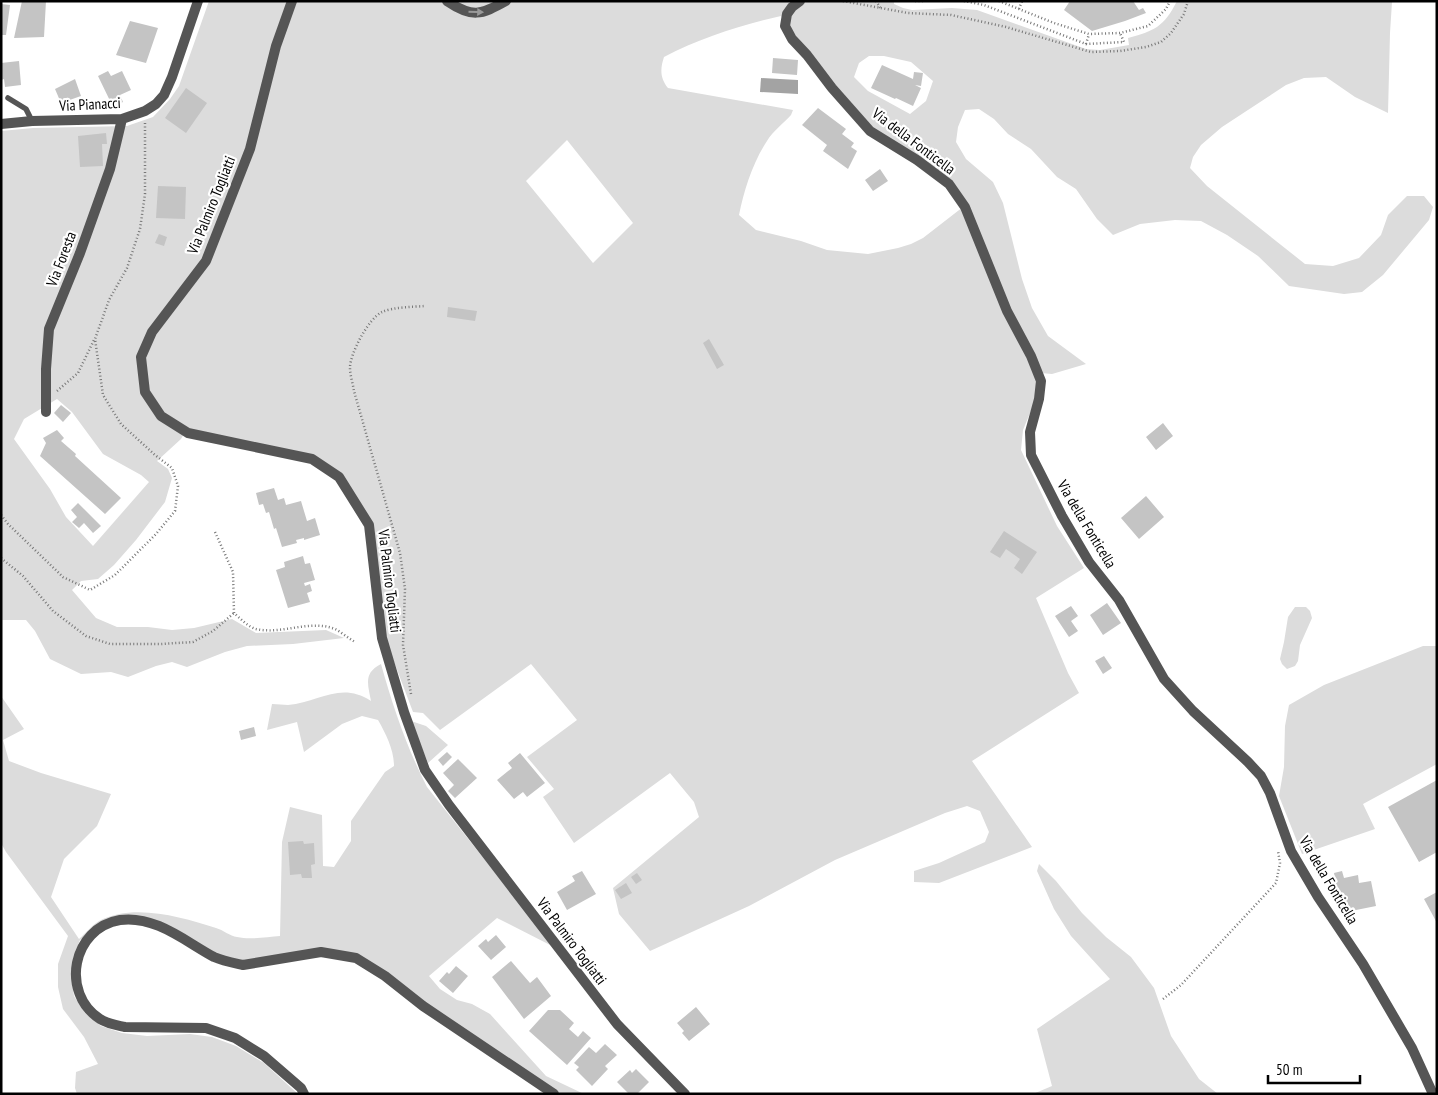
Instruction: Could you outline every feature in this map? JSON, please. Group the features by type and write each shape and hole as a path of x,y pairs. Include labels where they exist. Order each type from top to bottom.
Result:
{"street":[{"name":"Via Pianacci","path":"1,124 32,121 122,119 145,111 156,104 164,95 198,1"},
{"name":"Via Palmiro Togliatti","path":"292,1 276,46 250,149 206,262 152,332 141,357 145,392 161,416 188,434 312,459 340,477 369,526 383,645 401,704 425,770 618,1024 685,1094"},
{"path":"447,1 460,11 482,14 506,1"},
{"name":"Via della Fonticella","path":"800,1 787,14 785,26 792,39 870,131 917,160 949,184 965,206 1007,311 1031,356 1041,381 1039,398 1030,432 1031,455 1062,516 1089,562 1120,600 1164,679 1193,712 1261,776 1270,792 1292,851 1318,897 1363,964 1412,1048 1434,1094"},
{"name":"Via Foresta","path":"46,412 46,369 49,330 80,253 110,169 122,119"},
{"path":"304,1094 301,1088 264,1056 235,1038 206,1028 125,1027 112,1025 100,1019 90,1011 76,986 76,960 82,947 92,934 107,924 119,920 132,920 170,931 215,957 232,963 244,965 321,952 356,958 384,976 423,1006 554,1094"}],"lane":[{"path":"8,98 26,109 32,121"}],"path":[{"path":"843,1 882,9 951,15 1006,27 1091,52 1120,51 1146,47 1161,42 1180,21 1188,1"},
{"path":"876,1 882,9"},
{"path":"915,1 924,1"},
{"path":"964,1 984,3 1086,44 1124,42 1120,33"},
{"path":"999,1 1054,23 1088,34 1120,33 1148,26 1166,9 1170,1"},
{"path":"1020,18 1022,1"},
{"path":"1052,31 1054,23"},
{"path":"1086,44 1088,34"},
{"path":"46,400 78,373 95,339 109,300 126,268 140,228 145,194 145,111"},
{"path":"412,697 403,645 404,589 400,552 354,391 350,367 353,352 362,335 372,321 382,312 425,306"},
{"path":"1,515 62,577 90,590 115,575 156,534 175,511 178,486 172,468 121,424 103,395 95,339"},
{"path":"215,532 233,572 234,613"},
{"path":"1,558 23,576 53,611 86,636 110,644 193,642 213,631 234,613"},
{"path":"234,613 255,629 278,631 313,626 334,629 354,642"},
{"path":"1163,999 1181,985 1276,883 1280,863 1277,846 1287,839"}],"shaded area":[{"path":"209,1 894,1 894,4 912,10 952,8 977,10 1086,49 1100,50 1129,45 1128,38 1152,30 1163,22 1177,1 1396,1 1392,2 1388,113 1355,97 1326,77 1304,78 1286,85 1222,127 1201,145 1193,157 1190,168 1207,186 1305,264 1333,266 1359,258 1381,235 1388,215 1407,196 1424,196 1433,207 1429,220 1383,275 1362,292 1344,294 1289,286 1258,256 1227,235 1201,221 1175,220 1140,224 1113,235 1097,219 1076,189 1057,177 1031,149 1008,134 994,119 979,109 965,110 958,127 956,142 966,159 993,182 1003,203 1022,279 1032,308 1048,336 1086,364 1052,374 1041,373 970,224 1039,381 1035,401 1023,430 1021,450 1057,526 1084,568 1036,598 1068,673 1079,693 972,761 1032,847 939,883 914,882 914,871 939,863 985,842 989,832 980,811 967,806 945,813 835,860 749,906 650,951 619,914 613,888 699,817 694,802 670,773 574,843 543,797 554,789 527,757 577,720 531,664 440,730 423,713 413,712 385,638 371,525 342,475 314,456 186,430 181,439 157,461 168,469 172,478 165,502 114,565 98,579 81,581 72,590 96,618 117,627 148,627 172,630 194,628 232,619 256,633 326,630 344,638 293,644 247,646 225,652 187,667 172,662 128,677 111,672 81,674 50,659 35,631 26,620 1,620 1,131 33,128 127,126 153,117 179,86","holes":["781,16 832,84 872,129 951,183 963,207 923,238 898,248 868,254 827,250 801,241 756,230 739,215 746,186 762,149 772,134 791,115 793,110 668,88 663,81 661,73 664,57 721,33","869,56 884,56 911,62 933,81 926,101 910,114 868,91 854,77 859,63","567,140 633,223 593,263 526,181","57,399 72,412 103,454 141,475 149,482 93,546 66,517 50,489 14,439 24,419"]},
{"path":"761,78 798,80 798,94 760,92"},
{"path":"1295,607 1306,607 1310,611 1312,618 1300,645 1298,661 1295,666 1287,669 1280,659 1288,617"},
{"path":"1423,646 1437,646 1437,764 1363,804 1375,829 1302,854 1279,796 1284,767 1285,726 1289,705 1324,685"},
{"path":"381,664 401,727 427,787 554,947 497,918 429,976 440,989 457,1000 472,1004 490,1014 546,1076 584,1094 561,1094 549,1087 422,1001 380,969 323,950 244,962 217,954 156,923 101,925 80,940 74,954 71,973 74,996 85,1013 101,1026 122,1033 147,1036 190,1034 212,1037 236,1046 264,1063 298,1094 77,1094 75,1088 76,1072 98,1064 84,1037 63,1009 58,987 58,964 68,936 1,843 1,696 24,729 3,740 9,761 41,773 111,794 97,826 64,859 51,897 79,939 99,921 127,913 142,912 173,916 219,929 237,937 264,938 280,936 282,842 290,807 322,815 323,866 334,867 351,841 351,821 385,772 394,766 387,736 378,720 362,716 342,724 304,752 297,722 267,730 272,704 288,705 340,693 360,695 371,701 368,685 369,675 371,671"},
{"path":"411,721 426,726 448,745 428,763"},
{"path":"1039,864 1056,881 1082,913 1106,937 1131,957 1154,988 1171,1036 1199,1079 1218,1094 1033,1094 1052,1086 1037,1029 1110,979 1071,936 1054,909 1037,871"}],"building":[{"path":"22,1 46,1 44,37 14,38"},
{"path":"1070,1 1133,1 1139,10 1143,8 1146,13 1092,31 1064,10"},
{"path":"1,4 10,5 6,35 1,35"},
{"path":"130,21 158,28 146,63 116,55"},
{"path":"773,58 798,60 797,75 772,73"},
{"path":"19,61 21,85 5,87 4,79 1,80 1,63"},
{"path":"882,65 913,79 914,72 923,73 921,86 915,85 921,88 913,106 871,88"},
{"path":"108,71 111,76 122,71 131,90 120,95 123,102 113,107 98,76"},
{"path":"75,79 81,96 61,103 55,89"},
{"path":"186,88 207,103 186,133 165,118"},
{"path":"818,108 846,129 842,134 854,143 851,147 857,151 848,169 823,151 827,145 802,125"},
{"path":"106,133 107,144 102,144 103,166 80,167 78,136"},
{"path":"880,169 888,181 873,191 865,180"},
{"path":"158,186 186,187 185,219 156,218"},
{"path":"159,234 167,237 164,246 155,243"},
{"path":"448,307 477,311 475,321 447,317"},
{"path":"709,339 724,365 717,369 703,343"},
{"path":"61,405 71,413 63,422 54,413"},
{"path":"1163,423 1173,436 1156,450 1146,437"},
{"path":"57,430 64,438 61,441 76,454 75,456 121,498 105,514 40,456 46,443 43,438"},
{"path":"274,488 278,500 284,498 286,505 301,501 307,521 315,518 320,535 304,540 304,538 296,540 297,543 282,547 269,512 266,513 263,504 259,505 256,493"},
{"path":"1146,496 1164,517 1139,539 1121,518"},
{"path":"78,503 101,526 93,533 84,523 79,528 72,522 77,517 71,510"},
{"path":"1004,531 1037,552 1022,574 1014,568 1020,559 1006,549 1000,558 990,552"},
{"path":"303,556 305,564 310,563 315,580 304,583 305,586 310,584 312,591 307,593 310,602 288,608 276,570 285,567 284,562"},
{"path":"1107,603 1121,623 1103,635 1090,615"},
{"path":"1071,606 1078,616 1071,621 1078,631 1069,637 1055,616"},
{"path":"1104,656 1112,668 1103,674 1095,661"},
{"path":"254,727 256,736 241,740 239,731"},
{"path":"447,752 452,757 443,766 438,760"},
{"path":"520,753 545,783 527,797 523,792 514,799 497,780 512,768 508,763"},
{"path":"458,759 477,778 455,798 448,791 454,785 443,773"},
{"path":"1437,780 1437,852 1419,862 1388,807"},
{"path":"303,841 304,844 314,843 315,864 311,865 312,878 302,878 301,874 290,875 288,842"},
{"path":"582,871 596,894 567,910 557,892 575,881 572,876"},
{"path":"1342,871 1344,878 1358,875 1359,883 1371,881 1376,906 1341,913 1334,873"},
{"path":"637,873 642,880 636,884 631,877"},
{"path":"626,883 632,893 621,899 615,890"},
{"path":"1437,892 1437,923 1424,899"},
{"path":"496,935 506,947 491,960 478,946 486,939 488,942"},
{"path":"511,961 530,983 537,977 551,996 524,1019 492,977"},
{"path":"456,966 468,976 453,993 439,981"},
{"path":"696,1007 710,1024 689,1041 677,1023"},
{"path":"548,1010 560,1010 574,1023 569,1029 578,1037 583,1031 591,1038 567,1065 529,1031"},
{"path":"605,1044 617,1055 605,1066 608,1069 592,1086 576,1070 579,1067 574,1063 589,1047 596,1053"},
{"path":"636,1069 649,1082 637,1094 629,1094 617,1082 630,1070 632,1073"}]}
